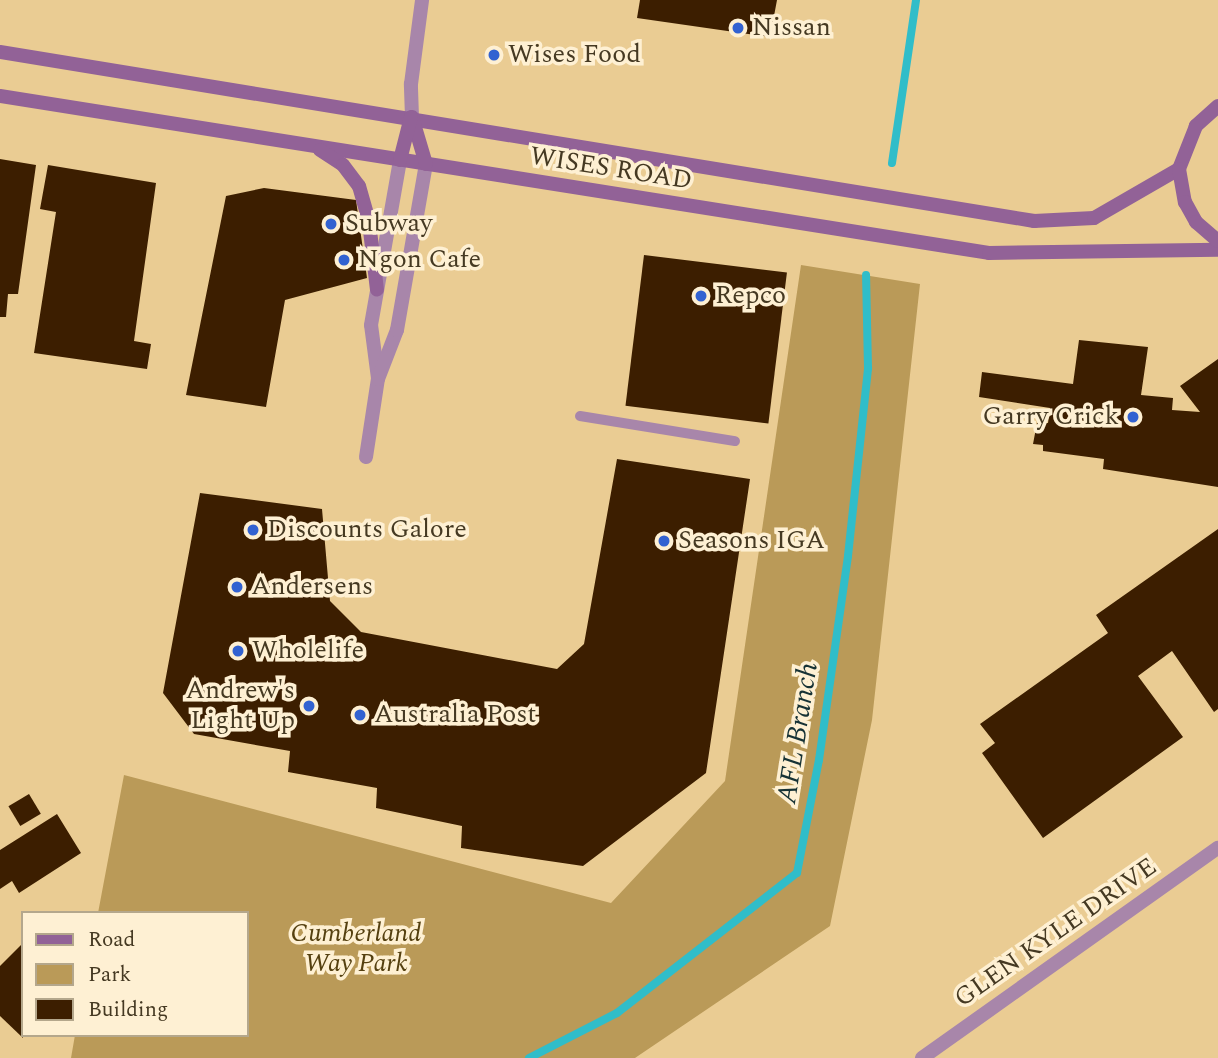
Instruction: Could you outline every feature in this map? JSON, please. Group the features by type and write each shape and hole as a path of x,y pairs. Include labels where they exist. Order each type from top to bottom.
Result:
{"main road":[{"name":"WISES ROAD","path":"0,52 412,117 1034,221 1094,218 1180,169"},
{"name":"WISES ROAD","path":"0,96 989,253 1218,250"},
{"path":"1218,106 1196,126 1180,169 1185,202 1196,222 1218,241"},
{"path":"400,160 412,117"},
{"path":"412,117 426,164"},
{"path":"314,146 342,165 359,186 369,222 377,290"}],"street":[{"path":"412,117 411,83 422,0"},
{"path":"378,379 371,325 400,160"},
{"path":"366,457 378,379 397,330 426,164"},
{"name":"GLEN KYLE DRIVE","path":"922,1058 1218,848"}],"lane":[{"path":"580,416 735,441"}],"green space":[{"name":"Cumberland Way Park","path":"801,265 920,284 872,720 830,926 635,1058 71,1058 75,1037 248,1037 248,911 98,911 124,775 611,903 725,781"}],"building":[{"name":"Nissan","path":"640,0 777,0 770,37 637,18"},
{"path":"0,159 36,165 18,294 8,294 6,317 0,317"},
{"path":"48,165 156,183 134,341 151,344 147,369 34,353 56,212 40,209"},
{"path":"264,188 356,200 367,278 285,300 266,407 186,395 226,196"},
{"path":"644,255 787,273 768,423 625,406"},
{"name":"Garry Crick","path":"1079,340 1148,347 1141,395 1173,398 1172,410 1200,412 1180,386 1218,359 1218,487 1103,469 1104,459 1043,451 1043,445 1033,444 1037,423 1048,423 1050,408 979,397 982,372 1073,384"},
{"path":"617,459 750,479 706,773 583,866 461,848 462,826 376,808 377,788 288,772 290,751 194,734 163,693 200,493 322,509 330,601 361,632 557,669 584,644"},
{"path":"1218,529 1218,709 1214,712 1172,651 1138,676 1183,737 1043,838 982,753 995,743 980,724 1108,633 1096,615"},
{"path":"29,794 41,814 20,826 8,806"},
{"path":"57,814 81,853 19,893 12,881 0,889 0,850"},
{"path":"21,945 21,1036 0,1016 0,966"}],"waterway":[{"name":"AFL Branch","path":"892,163 916,0"},
{"name":"AFL Branch","path":"529,1058 617,1013 797,873 819,760 848,556 868,368 866,275"}],"place":[{"name":"Nissan","path":"738,28"},
{"name":"Wises Food","path":"494,55"},
{"name":"Subway","path":"331,224"},
{"name":"Ngon Cafe","path":"344,260"},
{"name":"Repco","path":"701,296"},
{"name":"Garry Crick","path":"1133,417"},
{"name":"Discounts Galore","path":"253,530"},
{"name":"Seasons IGA","path":"664,541"},
{"name":"Andersens","path":"237,587"},
{"name":"Wholelife","path":"238,651"},
{"name":"Andrew's Light Up","path":"309,706"},
{"name":"Australia Post","path":"360,715"}]}
